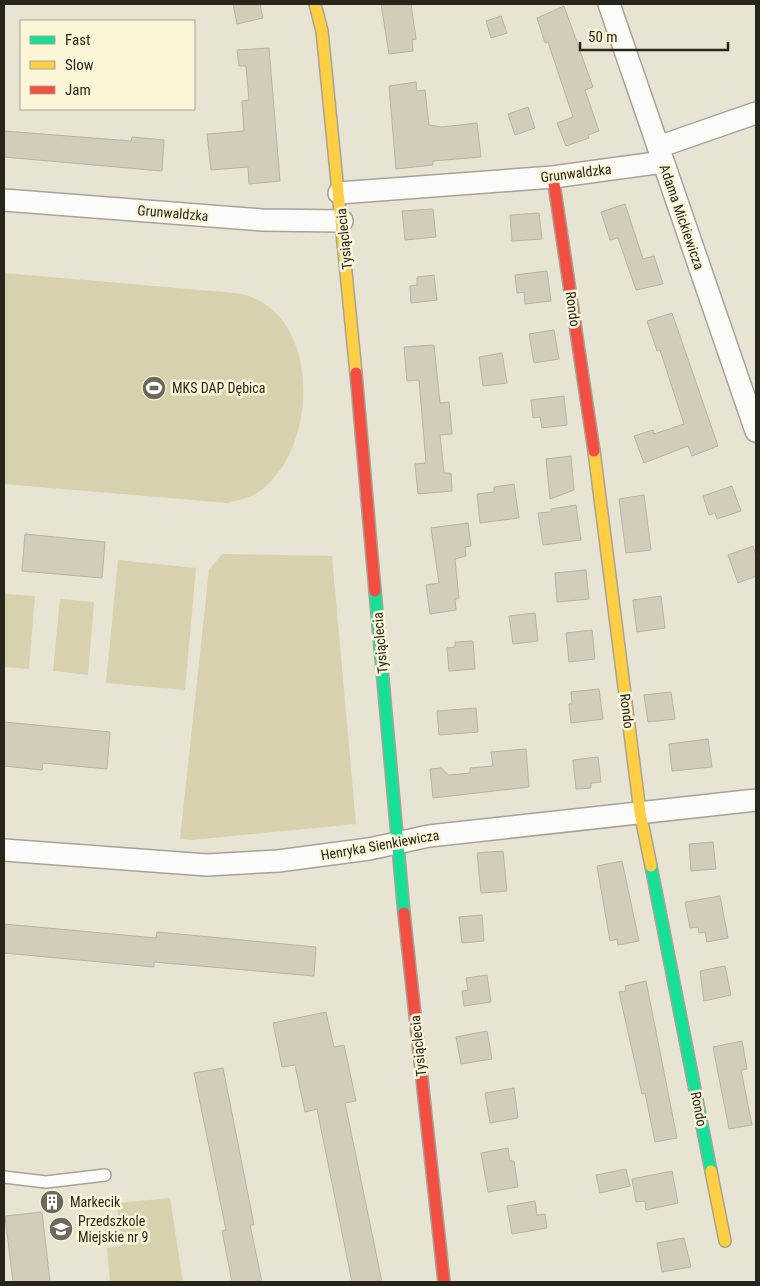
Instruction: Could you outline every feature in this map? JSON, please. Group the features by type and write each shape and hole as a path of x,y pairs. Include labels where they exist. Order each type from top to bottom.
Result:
{"street":[{"name":"Tysiąclecia","path":"315,4 322,31 342,221 398,843 440,1260 444,1282"},
{"name":"Adama Mickiewicza","path":"609,4 756,431"},
{"name":"Grunwaldzka","path":"339,193 553,176 661,155 756,113"},
{"name":"Rondo","path":"553,176 592,434 640,812 725,1241"},
{"name":"Grunwaldzka","path":"4,200 262,220 342,221"},
{"name":"Henryka Sienkiewicza","path":"4,850 207,865 278,861 398,843 429,836 756,800"}],"lane":[{"path":"4,1177 46,1182 105,1175"}],"shaded area":[{"name":"MKS DAP Dębica","path":"4,273 235,293 264,303 284,323 297,349 303,380 302,412 294,443 280,470 260,491 228,503 4,484"},
{"path":"222,554 332,556 356,824 192,840 180,839 209,570"},
{"path":"118,560 196,568 185,690 106,683"},
{"path":"4,594 35,596 29,669 4,667"},
{"path":"60,599 94,602 88,675 53,671"},
{"path":"170,1198 183,1282 110,1282 107,1248 121,1246 117,1203"}],"building":[{"path":"233,4 260,4 263,18 237,24"},
{"path":"381,4 411,4 416,39 412,40 413,51 389,54"},
{"path":"564,6 593,87 585,90 599,131 588,135 589,138 566,146 557,123 573,117 548,42 545,43 537,18"},
{"path":"501,16 507,33 491,38 486,21"},
{"path":"269,48 280,181 249,184 248,167 211,170 207,134 244,131 242,101 249,100 246,66 239,66 237,50"},
{"path":"416,82 417,91 425,90 429,125 442,127 477,123 481,157 433,161 433,165 396,169 389,86"},
{"path":"528,107 535,128 515,135 508,114"},
{"path":"4,131 131,141 132,137 164,140 162,171 4,157"},
{"path":"625,204 643,259 654,256 663,284 636,290 618,238 610,240 601,212"},
{"path":"433,209 436,237 405,240 402,211"},
{"path":"539,213 542,239 512,241 510,215"},
{"path":"547,271 551,301 525,304 524,292 517,293 515,275"},
{"path":"434,275 437,300 411,303 410,286 417,285 417,277"},
{"path":"672,313 718,446 692,456 688,446 644,463 634,436 653,430 654,434 684,424 660,350 657,351 647,321"},
{"path":"554,330 559,359 534,363 529,334"},
{"path":"434,345 440,403 449,402 452,434 440,435 444,473 451,473 452,491 418,494 415,464 426,463 419,380 407,381 404,347"},
{"path":"502,353 507,383 483,386 479,357"},
{"path":"564,396 567,425 542,428 540,417 533,418 531,400"},
{"path":"571,456 574,490 550,499 546,459"},
{"path":"514,484 519,518 480,523 477,494 494,492 494,487"},
{"path":"732,486 741,511 717,519 715,513 709,515 703,496"},
{"path":"644,495 651,550 626,553 619,499"},
{"path":"576,505 581,540 543,545 538,513 551,512 551,509"},
{"path":"468,523 471,546 465,547 466,556 455,559 459,599 455,599 456,610 430,614 426,585 439,583 431,528"},
{"path":"25,534 105,542 102,578 22,571"},
{"path":"753,546 756,556 756,576 738,583 728,555"},
{"path":"586,570 589,599 557,602 555,573"},
{"path":"661,596 665,628 637,632 633,600"},
{"path":"535,613 538,641 513,644 509,616"},
{"path":"592,630 595,659 569,662 566,633"},
{"path":"473,641 475,669 449,671 447,648 455,647 455,642"},
{"path":"599,689 603,719 571,723 569,704 572,704 571,692"},
{"path":"671,692 675,719 648,722 644,695"},
{"path":"476,708 478,732 439,735 437,711"},
{"path":"4,722 110,732 107,769 43,763 42,770 4,766"},
{"path":"708,739 712,767 672,771 669,744"},
{"path":"526,749 529,787 433,798 430,769 441,768 449,775 470,773 470,768 493,766 491,752"},
{"path":"598,757 601,782 591,783 591,788 576,789 573,760"},
{"path":"713,842 716,869 691,871 689,844"},
{"path":"503,851 507,891 481,893 477,853"},
{"path":"622,861 639,941 618,945 617,939 610,941 597,866"},
{"path":"720,896 728,938 707,942 705,932 699,933 698,927 690,928 685,902"},
{"path":"482,915 484,941 462,943 459,917"},
{"path":"4,924 156,938 157,932 316,947 314,976 154,962 154,967 4,953"},
{"path":"725,966 731,995 704,1001 700,971"},
{"path":"487,975 491,1002 464,1006 462,991 468,990 466,978"},
{"path":"646,981 677,1138 655,1142 645,1093 642,1094 619,992 626,991 625,986"},
{"path":"326,1012 334,1047 344,1045 356,1101 345,1103 382,1282 352,1282 317,1109 305,1112 295,1065 282,1067 273,1023"},
{"path":"487,1031 492,1059 461,1064 456,1037"},
{"path":"742,1041 747,1069 741,1070 752,1125 729,1129 713,1047"},
{"path":"223,1068 254,1225 250,1225 262,1282 232,1282 222,1231 226,1230 194,1073"},
{"path":"514,1088 518,1118 490,1123 485,1093"},
{"path":"508,1148 510,1161 514,1161 518,1187 488,1192 481,1153"},
{"path":"626,1169 630,1186 600,1193 596,1175"},
{"path":"672,1171 678,1203 646,1210 645,1201 636,1202 632,1179"},
{"path":"535,1201 537,1215 545,1214 547,1228 512,1234 507,1206"},
{"path":"42,1212 50,1282 13,1282 5,1216"},
{"path":"684,1238 691,1267 662,1272 657,1243"}],"traffic: fast":[{"path":"375,591 404,913"},
{"path":"651,866 711,1171"}],"traffic: slow":[{"path":"315,4 322,31 356,373"},
{"path":"594,451 640,812 651,866"},
{"path":"711,1171 725,1241"}],"traffic: jam":[{"path":"553,177 594,451"},
{"path":"356,373 375,591"},
{"path":"404,913 444,1282"}],"place":[{"name":"MKS DAP Dębica","path":"154,388"},
{"name":"Markecik","path":"52,1202"},
{"name":"Przedszkole Miejskie nr 9","path":"61,1229"}]}
